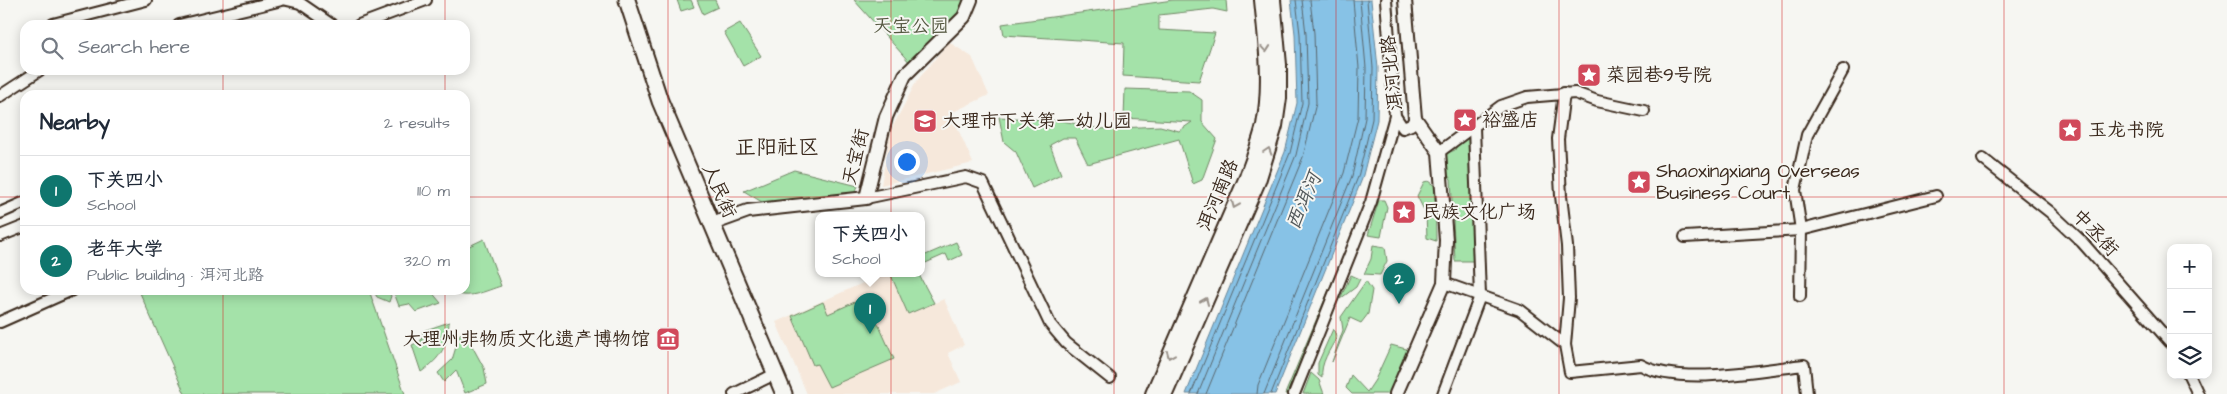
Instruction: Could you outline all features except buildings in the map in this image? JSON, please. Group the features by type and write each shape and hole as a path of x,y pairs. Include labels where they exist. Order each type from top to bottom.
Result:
{"main road":[{"name":"人民街","path":"627,0 660,101 784,394"},
{"name":"洱河南路","path":"1153,394 1247,177 1260,139 1268,86 1262,0"},
{"name":"洱河南路","path":"1165,394 1258,181 1275,126 1279,98 1279,65 1273,0"}],"street":[{"path":"68,20 146,0"},
{"path":"200,20 282,0"},
{"path":"287,0 300,3 325,20"},
{"path":"372,20 426,0"},
{"name":"天宝街","path":"712,224 748,212 866,198 886,117 905,75 964,17 971,0"},
{"path":"1294,394 1371,202 1395,116 1386,0"},
{"name":"洱河北路","path":"1405,0 1415,118 1439,152"},
{"path":"1800,296 1801,230 1795,190 1807,135 1843,70"},
{"path":"0,96 32,75"},
{"path":"1564,93 1558,139 1561,196 1568,246 1569,298 1564,345 1570,372 1641,365 1651,370 1698,376 1804,365 1807,394"},
{"path":"1396,394 1444,283 1446,240 1439,152 1501,106 1527,97 1575,93 1597,101 1644,111"},
{"path":"1395,116 1403,128 1411,125 1415,118"},
{"path":"1443,394 1480,296 1474,127"},
{"name":"中丞街","path":"1983,159 2050,212 2082,242 2167,338"},
{"path":"866,198 966,177 983,183 1050,324 1066,344 1110,378"},
{"path":"1685,238 1801,230 1936,196"},
{"path":"0,213 20,204"},
{"path":"0,236 20,228"},
{"path":"1444,283 1520,310 1564,345"},
{"path":"0,322 61,295"},
{"path":"734,394 775,374"},
{"path":"2191,379 2198,394"}],"shaded area":[{"name":"大理市下关第一幼儿园","path":"949,42 972,57 989,95 951,113 973,163 881,185 891,130 916,82"},
{"path":"876,277 892,277 908,314 944,299 964,345 948,353 961,382 934,394 807,394 776,322"}],"green space":[{"path":"677,0 691,0 694,7 681,11"},
{"path":"697,0 715,0 718,7 703,14"},
{"name":"天宝公园","path":"854,0 967,0 955,20 911,64"},
{"path":"1173,0 1226,0 1227,12 1213,9 1159,15 1159,30 1215,33 1199,81 1123,76 1124,43 1004,35 1002,24"},
{"path":"740,23 761,56 743,66 724,32"},
{"path":"1125,89 1189,91 1202,100 1202,122 1217,139 1202,180 1193,184 1179,139 1088,164 1075,138 1063,138 1050,145 1061,174 1032,188 1016,152 1004,142 999,117 1063,121 1100,129 1160,126 1179,131 1192,122 1124,118"},
{"path":"1469,137 1475,230 1473,261 1455,261 1451,179 1446,173 1445,154 1455,150 1459,140"},
{"path":"794,170 858,186 854,195 765,204 744,191"},
{"path":"1428,181 1435,186 1436,241 1427,238 1426,214 1417,196 1424,182"},
{"path":"1379,200 1384,200 1387,207 1381,237 1368,235"},
{"path":"1357,223 1359,224 1291,394 1285,394"},
{"path":"484,239 501,286 470,295 470,246"},
{"path":"956,242 962,255 949,261 946,254 925,263 925,255"},
{"path":"1373,245 1385,247 1387,261 1380,275 1364,274 1371,259"},
{"path":"1351,275 1360,279 1356,287 1340,299"},
{"path":"892,277 920,277 934,303 908,314"},
{"path":"1366,281 1372,290 1368,314 1361,323 1350,318 1332,362 1343,330 1341,317"},
{"path":"141,295 371,295 405,394 185,394"},
{"path":"376,295 391,296 389,302"},
{"path":"395,295 434,295 441,303 416,312 409,304 399,306"},
{"path":"866,297 894,359 829,387 817,364 813,365 792,316 823,302 828,314"},
{"path":"449,322 447,338 442,351 434,362 421,372 412,345 421,341 423,331"},
{"path":"1333,329 1337,337 1324,362 1322,378 1318,375 1318,363"},
{"path":"465,333 484,368 487,384 465,393 456,370 444,382 438,373 452,360 460,334"},
{"path":"1391,345 1410,350 1390,394 1352,394 1346,388 1351,375 1367,392 1375,380"},
{"path":"1311,373 1319,380 1324,394 1303,394"}],"water":[{"name":"西洱河","path":"1291,0 1371,0 1378,68 1377,120 1362,179 1275,394 1186,394 1285,152 1297,103 1295,34"}],"place":[{"name":"菜园巷9号院","path":"1589,75"},
{"name":"裕盛店","path":"1465,120"},
{"name":"大理市下关第一幼儿园","path":"925,121"},
{"name":"玉龙书院","path":"2070,130"},
{"name":"Shaoxingxiang Overseas Business Court","path":"1639,182"},
{"name":"民族文化广场","path":"1404,212"},
{"name":"老年大学","path":"1399,304"},
{"name":"下关四小","path":"870,334"},
{"name":"大理州非物质文化遗产博物馆","path":"668,339"}],"district":[{"name":"正阳社区","path":"777,147"}]}
